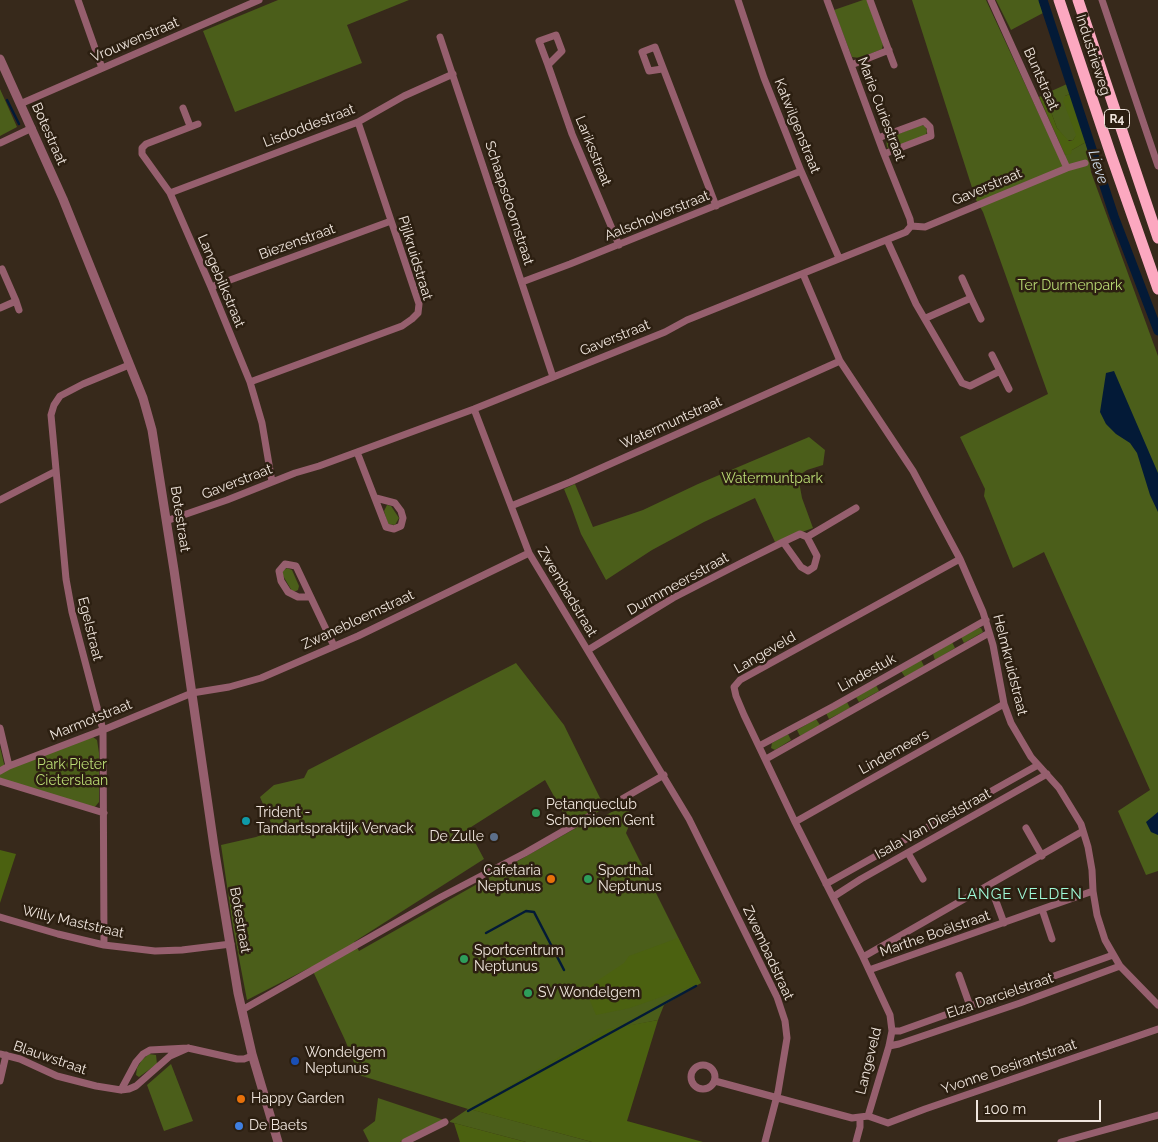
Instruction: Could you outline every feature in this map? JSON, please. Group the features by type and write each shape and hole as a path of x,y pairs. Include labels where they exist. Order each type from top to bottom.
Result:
{"highway":[{"name":"Industrieweg","path":"1059,0 1158,289"},
{"name":"Industrieweg","path":"1078,0 1158,238"}],"street":[{"path":"78,0 102,68"},
{"name":"Vrouwenstraat","path":"20,104 259,0"},
{"name":"Katwilgenstraat","path":"738,0 764,78 801,171 839,258"},
{"name":"Marie Curiestraat","path":"827,0 884,154 910,218 911,226"},
{"path":"870,0 894,64"},
{"name":"Buntstraat","path":"991,0 1066,168"},
{"name":"Industrieweg","path":"1102,0 1158,166"},
{"name":"Schaapsdoornstraat","path":"440,37 553,377"},
{"path":"851,65 889,50"},
{"name":"Botestraat","path":"0,59 63,199 143,398 152,430 214,853 252,1056 278,1142"},
{"name":"Lariksstraat","path":"548,65 572,134 619,244"},
{"path":"662,69 716,206"},
{"name":"Lisdoddestraat","path":"170,193 358,122 404,96 453,74"},
{"path":"183,108 190,126"},
{"path":"878,138 924,121 930,127 930,136 884,154"},
{"name":"Pijlkruidstraat","path":"250,382 402,326 418,313 419,304 358,122"},
{"name":"Langebilkstraat","path":"198,124 146,144 142,148 142,154 170,193 250,382 262,423 272,482"},
{"path":"0,143 32,128"},
{"name":"Gaverstraat","path":"166,520 227,500 295,473 474,409 665,332 687,320 887,240 906,232 911,226 925,227 1066,168 1085,163"},
{"name":"Aalscholverstraat","path":"522,282 801,171"},
{"name":"Biezenstraat","path":"211,287 391,220"},
{"path":"887,240 909,289 950,363 966,385 970,386 1000,371"},
{"path":"2,268 19,310"},
{"name":"Helmkruidstraat","path":"803,274 840,361 913,471 960,559 986,620 994,645 1004,704 1011,723 1038,765 1071,805 1083,831 1092,870 1097,915 1105,940 1120,966 1158,1004"},
{"path":"962,278 981,319"},
{"path":"926,318 971,298"},
{"path":"0,308 16,301"},
{"path":"992,355 1009,389"},
{"name":"Watermuntstraat","path":"511,506 570,482 840,361"},
{"name":"Egelstraat","path":"104,945 103,730 70,604 51,415 54,405 60,396 83,384 130,365"},
{"name":"Zwembadstraat","path":"474,409 529,553 689,819 777,997 785,1020 786,1056 765,1142"},
{"path":"357,452 386,527 394,530 401,526 403,518 401,511 395,503 376,498"},
{"path":"0,500 56,471"},
{"path":"783,542 801,567 808,571 814,568 817,556 807,537 856,508"},
{"name":"Durmmeersstraat","path":"588,650 672,598 800,534 807,537"},
{"name":"Zwanebloemstraat","path":"192,693 229,687 261,678 334,646 529,553"},
{"name":"Langeveld","path":"868,1116 889,1046 892,1031 890,1016 863,957 795,822 736,696 734,687 736,683 960,559"},
{"path":"310,597 298,596 288,592 281,581 279,571 285,564 296,566 334,646"},
{"name":"Lindestuk","path":"759,746 986,620"},
{"name":"Lindestuk","path":"766,759 990,633"},
{"name":"Marmotstraat","path":"0,771 8,766 103,730 192,693"},
{"name":"Lindemeers","path":"795,822 1004,704"},
{"path":"0,728 8,766"},
{"name":"Isala Van Dieststraat","path":"826,884 1038,765"},
{"name":"Isala Van Dieststraat","path":"833,897 861,879 1047,774"},
{"path":"622,799 664,775"},
{"path":"0,781 104,813"},
{"path":"242,1010 441,897 525,853 593,814"},
{"path":"1026,828 1042,856"},
{"path":"863,957 1083,831"},
{"path":"908,853 923,879"},
{"path":"990,885 1004,922"},
{"name":"Marthe Boëlstraat","path":"869,970 1093,891"},
{"path":"1042,909 1052,939"},
{"name":"Willy Maststraat","path":"0,917 104,945 155,950 182,950 231,944"},
{"name":"Elza Darcielstraat","path":"892,1031 900,1032 1113,955"},
{"name":"Elza Darcielstraat","path":"889,1046 1020,1003 1120,966"},
{"path":"959,975 970,1006"},
{"path":"1020,1003 1025,987"},
{"name":"Yvonne Desirantstraat","path":"868,1116 888,1124 925,1109 1158,1029"},
{"path":"121,1090 136,1062 146,1051 188,1048 237,1059 252,1056"},
{"path":"121,1090 136,1086 170,1056 188,1048"},
{"path":"0,1081 3,1054"},
{"name":"Blauwstraat","path":"3,1054 20,1059 57,1076 121,1090"},
{"path":"715,1081 843,1116 860,1118 868,1116"},
{"path":"1061,1142 1158,1115"},
{"path":"856,1142 860,1118"},
{"path":"405,1142 445,1122"}],"green space":[{"path":"278,0 409,0 347,25 362,63 235,112 203,31"},
{"path":"867,0 883,44 882,49 860,58 852,57 834,10"},
{"name":"Ter Durmenpark","path":"912,0 986,0 1058,155 1065,155 1086,142 1091,172 1158,356 1158,871 1146,875 1118,811 1150,790 1044,552 1013,568 984,496 985,489 960,437 1048,394 983,212 976,200"},
{"path":"996,0 1039,0 1043,13 1011,30"},
{"path":"1067,84 1070,94 1065,96 1076,131 1076,136 1073,140 1067,140 1057,128 1047,101 1047,93"},
{"path":"0,89 17,127 0,136"},
{"path":"1047,93 1047,101 1057,128 1069,141 1073,140 1076,135 1063,101 1065,96 1070,94 1086,142 1072,150 1071,154 1065,155 1039,97"},
{"path":"921,125 925,126 926,135 889,149 887,147 886,139"},
{"name":"Watermuntpark","path":"809,437 825,450 823,465 807,470 798,476 802,498 813,528 775,542 755,498 704,522 652,550 606,580 581,534 564,489 575,484 593,527 643,510 698,484"},
{"path":"387,505 391,506 399,518 395,525 388,524 384,511"},
{"path":"287,568 292,570 299,586 296,591 292,591 282,574"},
{"path":"979,628 983,632 964,643 961,637"},
{"path":"952,642 955,648 935,660 933,654"},
{"path":"921,660 924,666 905,677 901,671"},
{"path":"516,663 564,725 601,800 603,809 571,827 545,780 468,829 484,859 354,942 359,951 583,824 590,824 626,804 632,818 626,833 701,983 664,1005 658,1020 608,1030 470,1109 592,1142 526,1142 450,1122 468,1109 359,1075 311,967 247,1000 233,927 221,845 256,837 274,830 260,797 274,785 304,778 308,770"},
{"path":"876,685 879,691 859,702 856,697"},
{"path":"847,702 850,708 829,719 826,713"},
{"path":"816,719 820,725 800,736 797,730"},
{"path":"788,734 791,740 775,750 771,748 772,743"},
{"name":"Park Pieter Cieterslaan","path":"93,737 97,740 99,753 99,802 94,808 0,780 0,747 5,768"},
{"path":"0,850 16,854 0,903"},
{"path":"678,938 701,983 630,1008 596,1015 585,989 624,963 629,956"},
{"path":"658,1020 627,1121 703,1142 592,1142 469,1109 608,1029"},
{"path":"149,1054 156,1055 157,1064 139,1077 136,1075 137,1068"},
{"path":"171,1064 193,1121 164,1131 147,1085"},
{"path":"378,1098 444,1120 400,1142 369,1142 363,1130 375,1121"},
{"path":"454,1123 526,1142 460,1142"}],"water":[{"path":"1114,371 1158,473 1158,512 1150,495 1137,453 1130,443 1116,434 1106,424 1100,412 1106,373"},
{"path":"1158,812 1158,835 1151,832 1146,822"}],"waterway":[{"name":"Lieve","path":"1043,0 1114,216 1158,331"},
{"path":"7,100 19,124"},
{"path":"486,933 526,911 534,912 564,970"},
{"path":"468,1111 696,986"}],"place":[{"name":"Petanqueclub Schorpioen Gent","path":"536,813"},
{"name":"Trident - Tandartspraktijk Vervack","path":"246,821"},
{"name":"De Zulle","path":"494,837"},
{"name":"Cafetaria Neptunus","path":"551,879"},
{"name":"Sporthal Neptunus","path":"588,879"},
{"name":"Sportcentrum Neptunus","path":"464,959"},
{"name":"SV Wondelgem","path":"528,993"},
{"name":"Wondelgem Neptunus","path":"295,1061"},
{"name":"Happy Garden","path":"241,1099"},
{"name":"De Baets","path":"239,1126"}],"district":[{"name":"LANGE VELDEN","path":"1020,894"}]}
